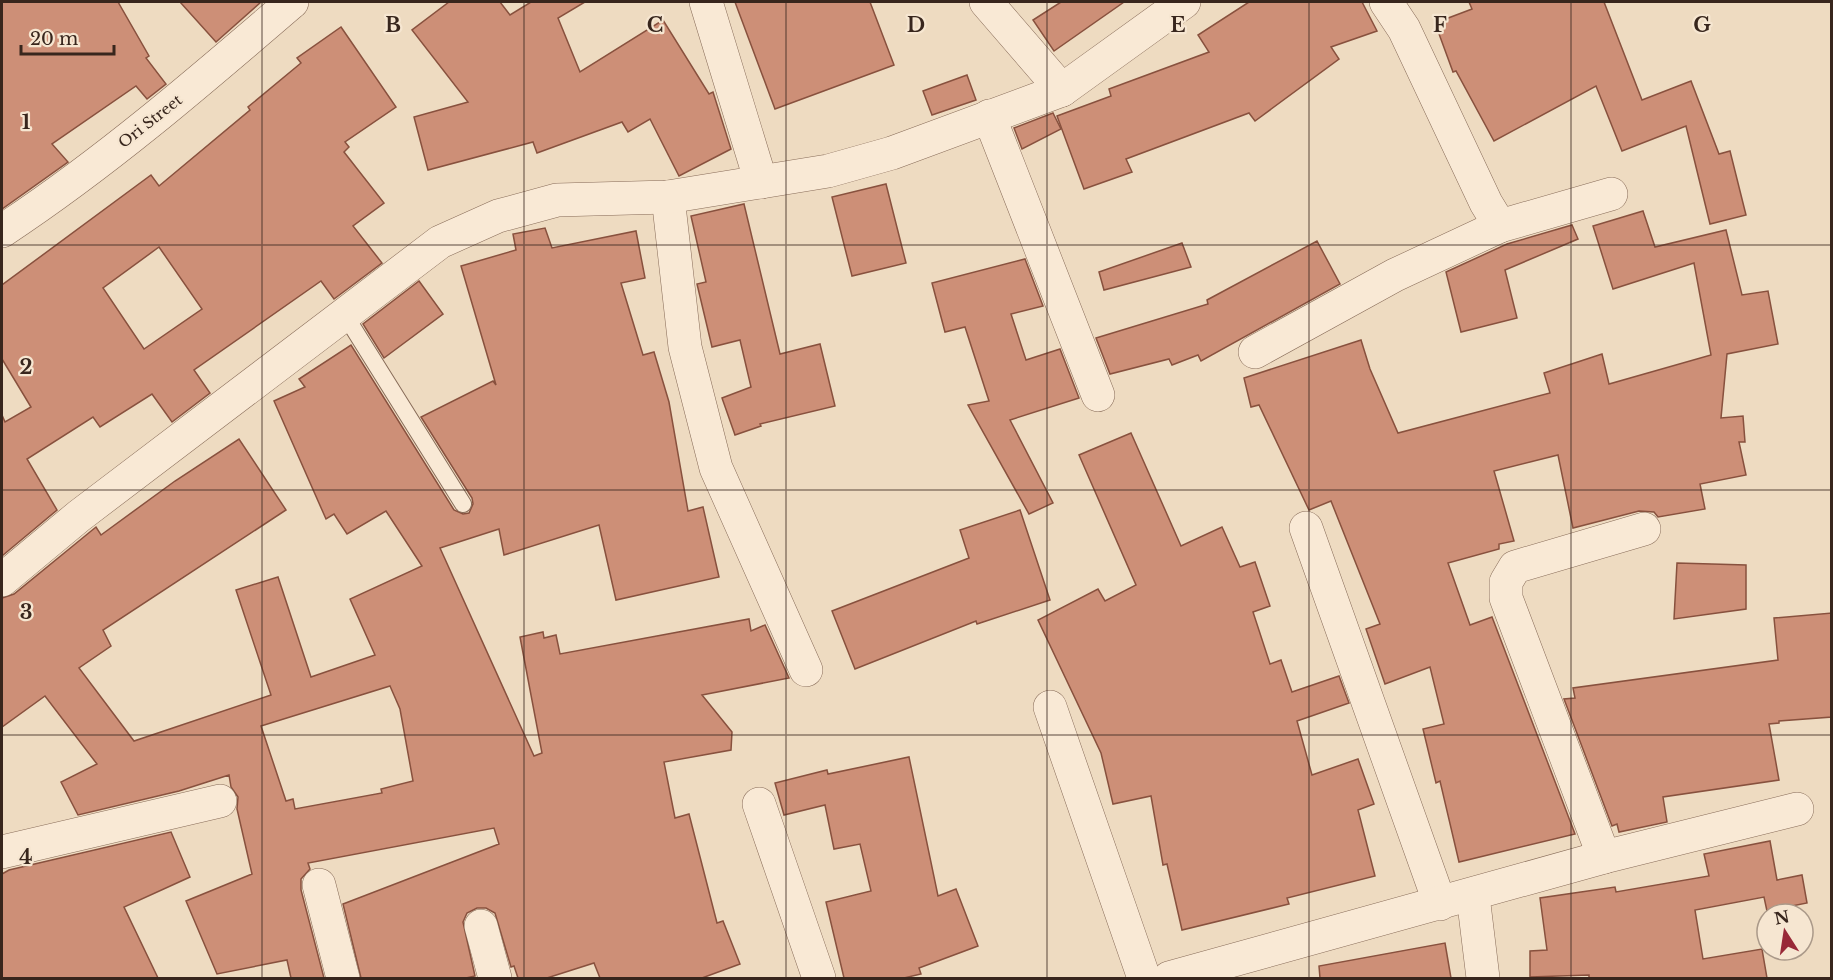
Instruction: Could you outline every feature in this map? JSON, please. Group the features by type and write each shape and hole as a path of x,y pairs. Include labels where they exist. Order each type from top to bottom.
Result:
{"street":[{"name":"Ori Street","path":"2,231 53,197 196,85 292,2"},
{"path":"706,2 761,182"},
{"path":"986,2 1062,90"},
{"path":"2,580 79,516 440,242 498,216 557,200 668,197 828,171 892,153 1062,90 1184,2"},
{"path":"1386,2 1404,29 1486,203 1500,226"},
{"path":"989,116 1098,395"},
{"path":"1255,352 1395,275 1500,226 1611,194"},
{"path":"668,197 685,347 716,468 807,670"},
{"path":"1306,528 1440,904"},
{"path":"1604,857 1506,598 1506,582 1515,567 1644,529"},
{"path":"1050,707 1144,978"},
{"path":"2,852 220,801"},
{"path":"759,804 819,978"},
{"path":"1169,978 1473,896 1604,857 1797,809"},
{"path":"319,885 343,978"},
{"path":"1473,896 1483,978"},
{"path":"481,926 495,978"}],"lane":[{"path":"345,315 464,504"}],"building":[{"path":"2,2 118,2 149,56 146,58 166,84 147,99 136,86 52,144 68,162 2,209"},
{"path":"180,2 261,2 216,42"},
{"path":"449,2 500,2 510,15 531,2 585,2 558,18 580,72 663,20 709,94 713,92 731,149 679,176 650,119 628,132 622,122 537,153 533,142 428,170 414,117 468,102 412,30"},
{"path":"735,2 870,2 894,65 775,109"},
{"path":"1061,2 1124,2 1054,51 1033,20"},
{"path":"1249,2 1362,2 1377,31 1331,47 1339,59 1255,121 1249,113 1126,159 1132,172 1084,189 1057,116 1111,96 1109,89 1209,52 1198,35"},
{"path":"1469,2 1604,2 1642,100 1691,81 1719,154 1730,151 1746,215 1710,224 1686,126 1622,151 1596,86 1494,141 1456,71 1453,72 1435,23 1472,9"},
{"path":"341,27 396,107 345,142 349,147 344,152 384,203 353,226 382,263 334,299 321,281 194,370 210,393 172,422 152,394 100,427 93,417 27,459 57,510 2,556 2,415 5,422 31,407 2,359 2,285 151,175 159,186 250,110 248,107 301,63 297,58","holes":["159,247 202,309 144,349 103,288"]},
{"path":"967,75 976,100 932,115 923,91"},
{"path":"1053,113 1061,129 1022,149 1014,128"},
{"path":"886,184 906,263 852,276 832,197"},
{"path":"744,204 780,354 820,344 835,406 760,424 761,426 735,435 722,398 751,387 740,340 712,347 697,284 706,282 691,216"},
{"path":"1643,211 1655,247 1726,230 1742,295 1768,291 1778,344 1727,354 1721,418 1743,416 1745,442 1739,442 1746,475 1700,484 1705,509 1658,517 1654,512 1639,511 1573,528 1558,455 1494,471 1514,541 1499,544 1499,549 1448,563 1470,625 1492,617 1575,834 1459,862 1440,781 1436,783 1423,729 1444,724 1430,667 1385,684 1366,629 1380,624 1331,501 1309,510 1259,405 1251,407 1244,378 1361,340 1370,369 1398,433 1550,393 1544,373 1602,354 1609,384 1711,355 1694,263 1613,289 1593,226"},
{"path":"1572,225 1578,239 1505,270 1517,318 1461,332 1446,272 1507,244"},
{"path":"545,228 552,248 636,231 645,278 621,283 643,355 654,352 669,402 688,511 703,507 719,577 616,600 599,525 504,555 499,529 440,548 534,756 542,753 520,637 543,632 544,638 556,635 560,654 749,619 751,631 765,625 789,678 702,695 732,732 731,750 664,762 675,818 689,814 717,923 723,921 740,964 702,978 600,978 594,963 547,978 518,978 514,966 511,967 495,913 486,908 477,908 467,913 463,922 475,976 466,978 361,978 343,904 499,844 494,828 308,863 310,869 301,879 301,890 324,978 291,978 287,960 217,974 186,901 252,874 237,809 238,797 231,787 229,775 179,791 78,815 61,782 97,764 45,696 2,727 2,598 14,594 96,527 101,535 175,481 239,439 286,510 103,630 111,646 79,668 134,741 271,695 236,590 278,577 311,677 375,655 350,599 422,566 386,511 347,534 334,514 326,519 274,401 305,387 299,379 351,345 454,510 463,514 469,513 473,504 472,498 421,417 493,381 496,385 461,266 516,250 513,234","holes":["390,686 400,709 413,781 381,789 382,793 295,809 293,799 286,801 261,726"]},
{"path":"1317,241 1340,284 1201,361 1198,355 1172,365 1169,359 1110,374 1096,338 1208,304 1207,300"},
{"path":"1182,243 1191,267 1104,290 1099,272"},
{"path":"1025,259 1043,306 1011,314 1026,360 1060,349 1079,398 1010,420 1053,503 1029,514 968,405 989,401 965,327 945,332 932,283"},
{"path":"419,281 443,314 384,358 363,324"},
{"path":"1131,433 1181,546 1222,527 1240,567 1255,562 1270,606 1253,612 1270,664 1281,660 1292,692 1339,676 1349,703 1297,721 1312,775 1358,759 1374,804 1358,810 1375,876 1287,898 1289,904 1182,930 1167,864 1163,865 1151,796 1113,804 1101,753 1038,620 1098,589 1105,601 1136,585 1079,455"},
{"path":"1020,510 1050,600 977,624 976,621 855,669 832,611 969,558 960,530"},
{"path":"1677,563 1746,565 1746,609 1674,619"},
{"path":"1832,613 1832,717 1779,721 1779,723 1769,724 1779,780 1663,797 1667,822 1619,832 1617,824 1612,826 1564,699 1575,698 1573,688 1778,660 1774,618"},
{"path":"909,757 938,896 956,889 978,946 919,968 921,974 904,978 844,978 826,902 871,891 860,844 834,849 825,805 784,815 775,783 827,770 828,774"},
{"path":"171,832 190,877 124,907 158,978 2,978 2,874 9,870"},
{"path":"1770,841 1777,880 1802,875 1807,902 1765,902 1764,897 1695,910 1703,959 1755,950 1755,962 1764,962 1767,978 1589,978 1589,975 1530,977 1530,951 1547,950 1540,898 1615,887 1616,892 1709,876 1704,854"},
{"path":"1445,943 1451,978 1320,978 1319,966"}]}
